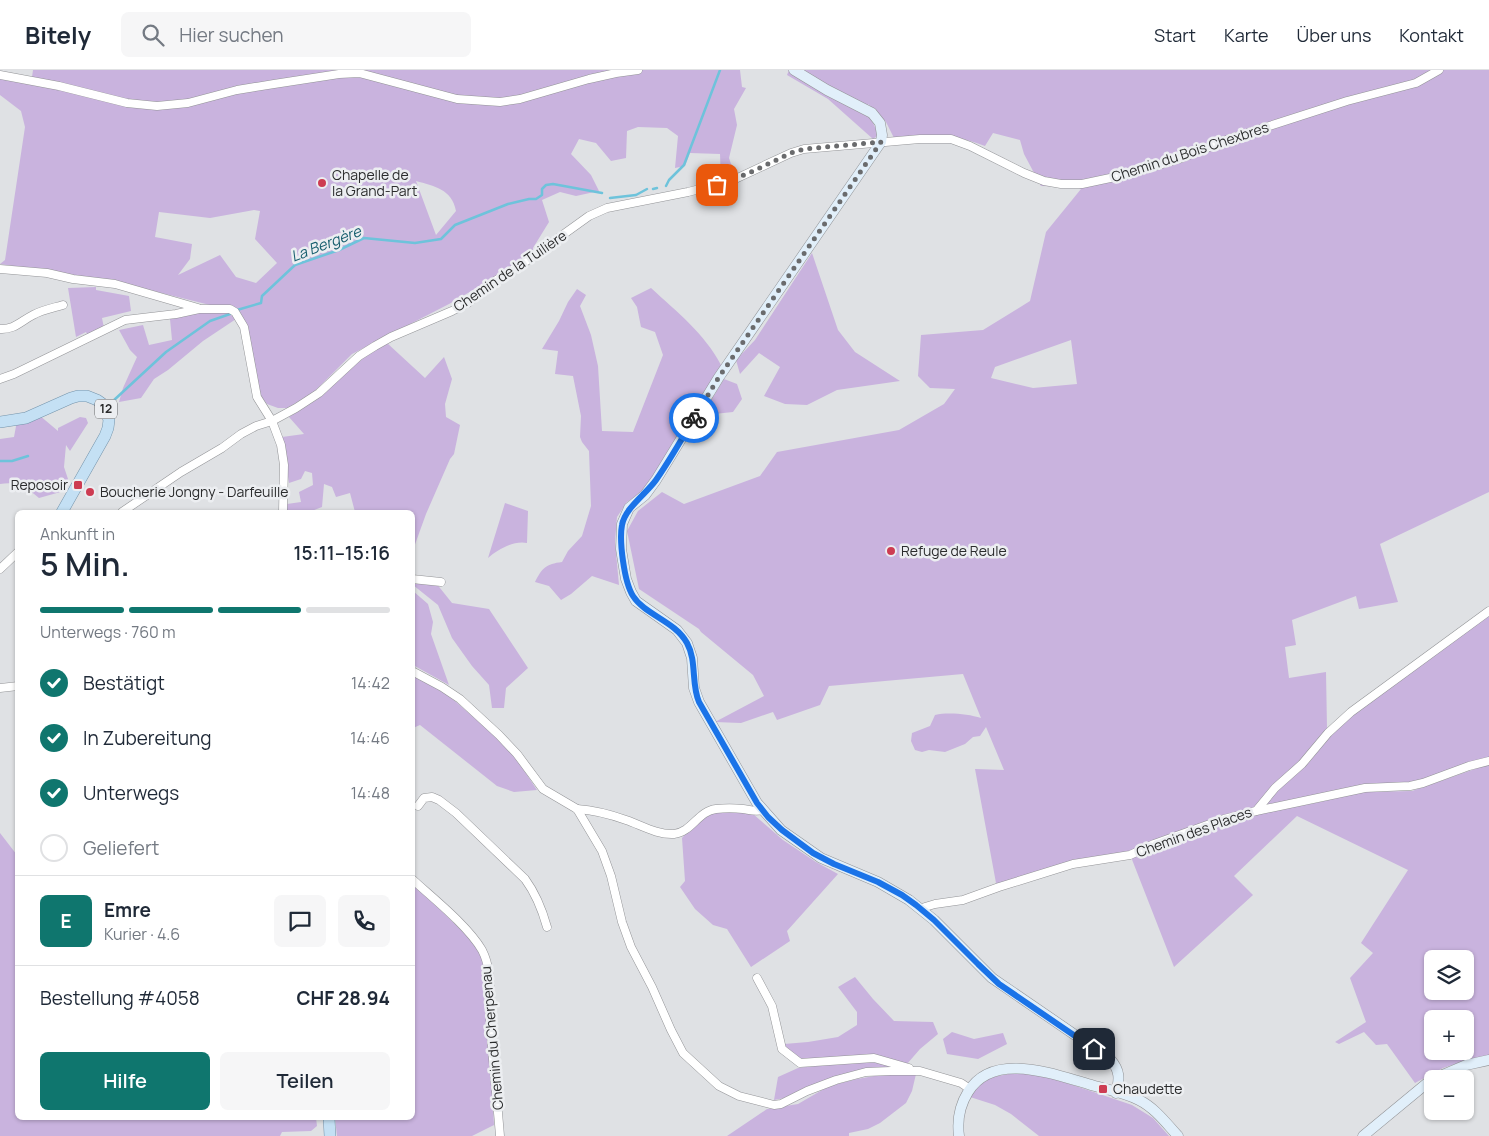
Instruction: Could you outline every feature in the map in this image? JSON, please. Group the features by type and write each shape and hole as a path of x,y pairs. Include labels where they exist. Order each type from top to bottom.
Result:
{"main road":[{"name":"12","path":"0,422 26,418 78,396 93,398 104,405 109,420 108,428 94,457 63,510"},
{"path":"328,1120 330,1136"}],"street":[{"path":"0,75 59,86 127,103 157,106 188,103 237,90 340,74 359,73 456,99 500,102 520,100 589,79 638,70"},
{"path":"794,70 827,90 872,113 880,123 881,142 719,377 656,480 645,495 629,508 622,524 622,549 626,579 633,596 642,606 677,630 687,643 692,658 694,688 699,702 731,760 762,810 782,830 813,853 828,862 886,886 923,910 999,984 1110,1060 1116,1066 1120,1079 1116,1093"},
{"name":"Chemin du Bois Chexbres","path":"881,142 934,138 959,141 1044,181 1061,184 1082,184 1122,176 1179,159 1229,140 1348,101 1416,83 1439,70"},
{"name":"Chemin de la Tuilière","path":"125,510 241,434 256,426 272,421 319,393 359,356 375,346 468,303 495,281 589,216 607,208 688,192 731,181 791,153 804,149 881,142"},
{"path":"0,269 115,284 199,309"},
{"path":"0,329 7,330 33,315 63,305"},
{"path":"0,379 125,320 199,309 230,309 235,312 244,327 257,397 272,421 281,445 284,465 283,510"},
{"path":"0,569 15,555"},
{"path":"415,579 441,582"},
{"name":"Chemin des Places","path":"923,910 925,907 962,900 1073,864 1130,855 1154,844 1224,819 1256,811 1275,788 1302,764 1328,733 1351,712 1489,612"},
{"path":"415,672 460,700 517,754 543,789 577,809 626,819 641,826 674,834 685,831 705,812 713,809 762,810"},
{"path":"0,688 15,686"},
{"path":"1256,811 1364,788 1410,786 1468,766 1489,762"},
{"path":"418,806 424,798 432,797 456,813 525,879 534,891 547,926"},
{"path":"577,809 602,850 631,948 652,987 671,1030 683,1053 719,1086 739,1096 774,1105 781,1104 807,1091 836,1080 866,1072 891,1070 920,1071"},
{"name":"Chemin du Cherpenau","path":"415,882 473,938 488,964 492,1056 500,1136"},
{"path":"757,978 772,1006 782,1048 800,1063 874,1058 961,1083 970,1088"},
{"path":"1454,1070 1466,1065 1489,1060"},
{"path":"959,1136 959,1111 970,1088 975,1082 996,1070 1014,1068 1044,1072 1136,1099 1146,1104 1178,1136"},
{"path":"1362,1136 1424,1086"}],"shaded area":[{"path":"33,70 740,70 742,87 746,88 734,109 737,125 729,158 735,176 721,180 720,154 690,153 685,166 675,168 678,136 667,128 638,127 627,131 626,158 611,161 596,143 579,139 571,154 591,175 599,191 576,196 560,192 542,200 549,222 533,251 492,279 449,304 352,354 315,391 288,408 278,408 267,404 260,395 251,350 231,307 210,305 117,282 0,264 5,260 25,127 21,111 0,95 0,73 32,77","holes":["416,181 446,193 454,204 456,211 436,235","254,210 260,211 255,239 277,263 256,283 236,277 220,255 178,275 190,259 192,244 155,237 159,212 210,218"]},
{"path":"789,70 1489,70 1489,492 1380,544 1398,602 1359,609 1356,596 1292,620 1296,645 1285,647 1289,678 1326,672 1327,728 1302,761 1255,808 1129,853 999,885 996,883 975,769 1004,770 986,727 980,736 973,737 965,744 945,752 929,750 922,752 915,750 911,741 912,733 930,726 935,715 958,714 981,718 963,674 829,686 820,705 777,720 773,712 741,723 715,722 764,696 753,675 699,629 639,589 627,531 638,511 662,492 684,504 760,476 777,452 899,430 944,404 955,389 930,388 918,376 921,335 983,330 1030,301 1046,232 1081,189 1077,187 1041,186 1024,154 1020,140 993,133 985,146 951,137 894,138 886,122 868,104 867,111 879,135 873,139 828,99 787,75","holes":["1071,340 1077,384 1033,388 991,378 995,367"]},
{"path":"812,253 838,330 855,352 900,381 837,390 807,405 785,404 764,396 780,367 759,353 740,374 736,360 755,340"},
{"path":"96,287 96,290 129,296 131,311 102,318 104,328 88,336 86,332 76,337 68,288"},
{"path":"651,288 698,333 721,365 651,481 641,493 627,502 617,517 615,542 619,585 592,576 561,600 549,586 535,582 545,567 562,562 568,551 582,536 591,506 589,451 580,437 581,416 573,376 555,374 558,351 542,349 577,289 586,295 580,306 591,335 598,366 602,431 633,432 663,355 655,332 641,327 637,307 631,298"},
{"path":"199,312 229,313 236,319 203,341 154,379 141,398 119,402 137,357 130,350 119,330 143,325 149,345 172,340 170,319"},
{"path":"387,343 425,378 444,357 452,379 445,404 446,417 460,425 454,454 450,459 426,514 415,544 415,510 354,510 350,493 336,497 332,487 324,484 322,507 314,510 287,510 287,504 301,502 299,492 313,485 312,473 305,471 301,479 289,483 282,437 304,434 289,417 316,400 370,352"},
{"path":"724,379 737,384 742,399 733,412 714,414 707,407"},
{"path":"39,415 58,431 58,428 80,417 86,418 88,423 70,451 66,445 64,467 69,482 64,491 39,498 17,484 0,484 0,439 14,437 17,421"},
{"path":"505,503 528,511 527,543 511,544 488,558"},
{"path":"415,583 436,583 452,603 489,609 528,668 506,688 504,708 492,708 489,685 472,666 452,638 438,605 415,587"},
{"path":"415,593 428,604 433,622 431,634 449,685 415,666"},
{"path":"1489,614 1489,759 1406,784 1263,807 1277,788 1357,710"},
{"path":"415,676 436,687 455,701 503,743 515,757 537,790 514,792 497,786 420,725 415,727"},
{"path":"1489,764 1489,1056 1474,1059 1474,1010 1424,1010 1424,1060 1468,1060 1439,1070 1424,1070 1424,1078 1415,1083 1387,1044 1376,1045 1364,1032 1339,1044 1335,1042 1366,1022 1350,978 1373,953 1361,943 1408,870 1297,816 1234,876 1253,895 1174,967 1131,857 1225,823 1277,809 1364,792 1412,791"},
{"path":"725,810 752,813 783,840 838,874 787,931 790,941 751,967 727,929 713,925 695,909 680,887 685,881 682,838 692,827 710,814"},
{"path":"0,833 15,852 15,1120 316,1120 317,1126 311,1131 282,1132 280,1136 0,1136"},
{"path":"415,885 477,947 483,960 486,973 494,1125 472,1136 337,1136 335,1120 415,1120"},
{"path":"855,977 894,1021 933,1022 938,1034 920,1049 907,1064 876,1055 801,1061 785,1049 784,1044 838,1037 857,1025 857,1012 838,987"},
{"path":"952,1032 974,1039 1003,1033 1007,1044 978,1059 947,1054 943,1039"},
{"path":"874,1059 901,1069 867,1070 790,1097 774,1100 778,1077 798,1068"},
{"path":"1024,1071 1061,1081 1132,1105 1153,1118 1169,1136 1039,1136 1011,1114 995,1105 967,1096 988,1078"},
{"path":"892,1073 916,1074 912,1091 906,1103 880,1123 868,1129 849,1133 849,1136 727,1136 767,1109 798,1104 829,1086"}],"waterway":[{"name":"La Bergère","path":"666,186 669,180 684,165 720,70"},
{"name":"La Bergère","path":"237,310 261,303 262,296 295,265 339,250 364,238 415,243 441,239 455,225 508,204 536,199 542,195 542,189 546,185 553,184 602,193"},
{"name":"La Bergère","path":"653,189 657,188"},
{"name":"La Bergère","path":"610,198 636,195 647,189"},
{"name":"La Bergère","path":"113,401 166,352 210,321 230,314"},
{"name":"La Bergère","path":"0,461 12,461 28,456"}],"way so far":[{"path":"694,418 719,377 881,142 804,149 791,153 731,181 717,185"}],"place":[{"name":"Chapelle de la Grand-Part","path":"322,183"},
{"name":"Reposoir","path":"78,485"},
{"name":"Boucherie Jongny - Darfeuille","path":"90,492"},
{"name":"Refuge de Reule","path":"891,551"},
{"name":"Chaudette","path":"1103,1089"}],"route":[{"path":"694,418 656,480 645,495 629,508 622,524 622,549 626,579 636,601 677,630 687,643 692,658 694,688 697,698 757,803 768,817 788,836 813,853 878,882 916,905 934,920 999,984 1094,1049"}]}
